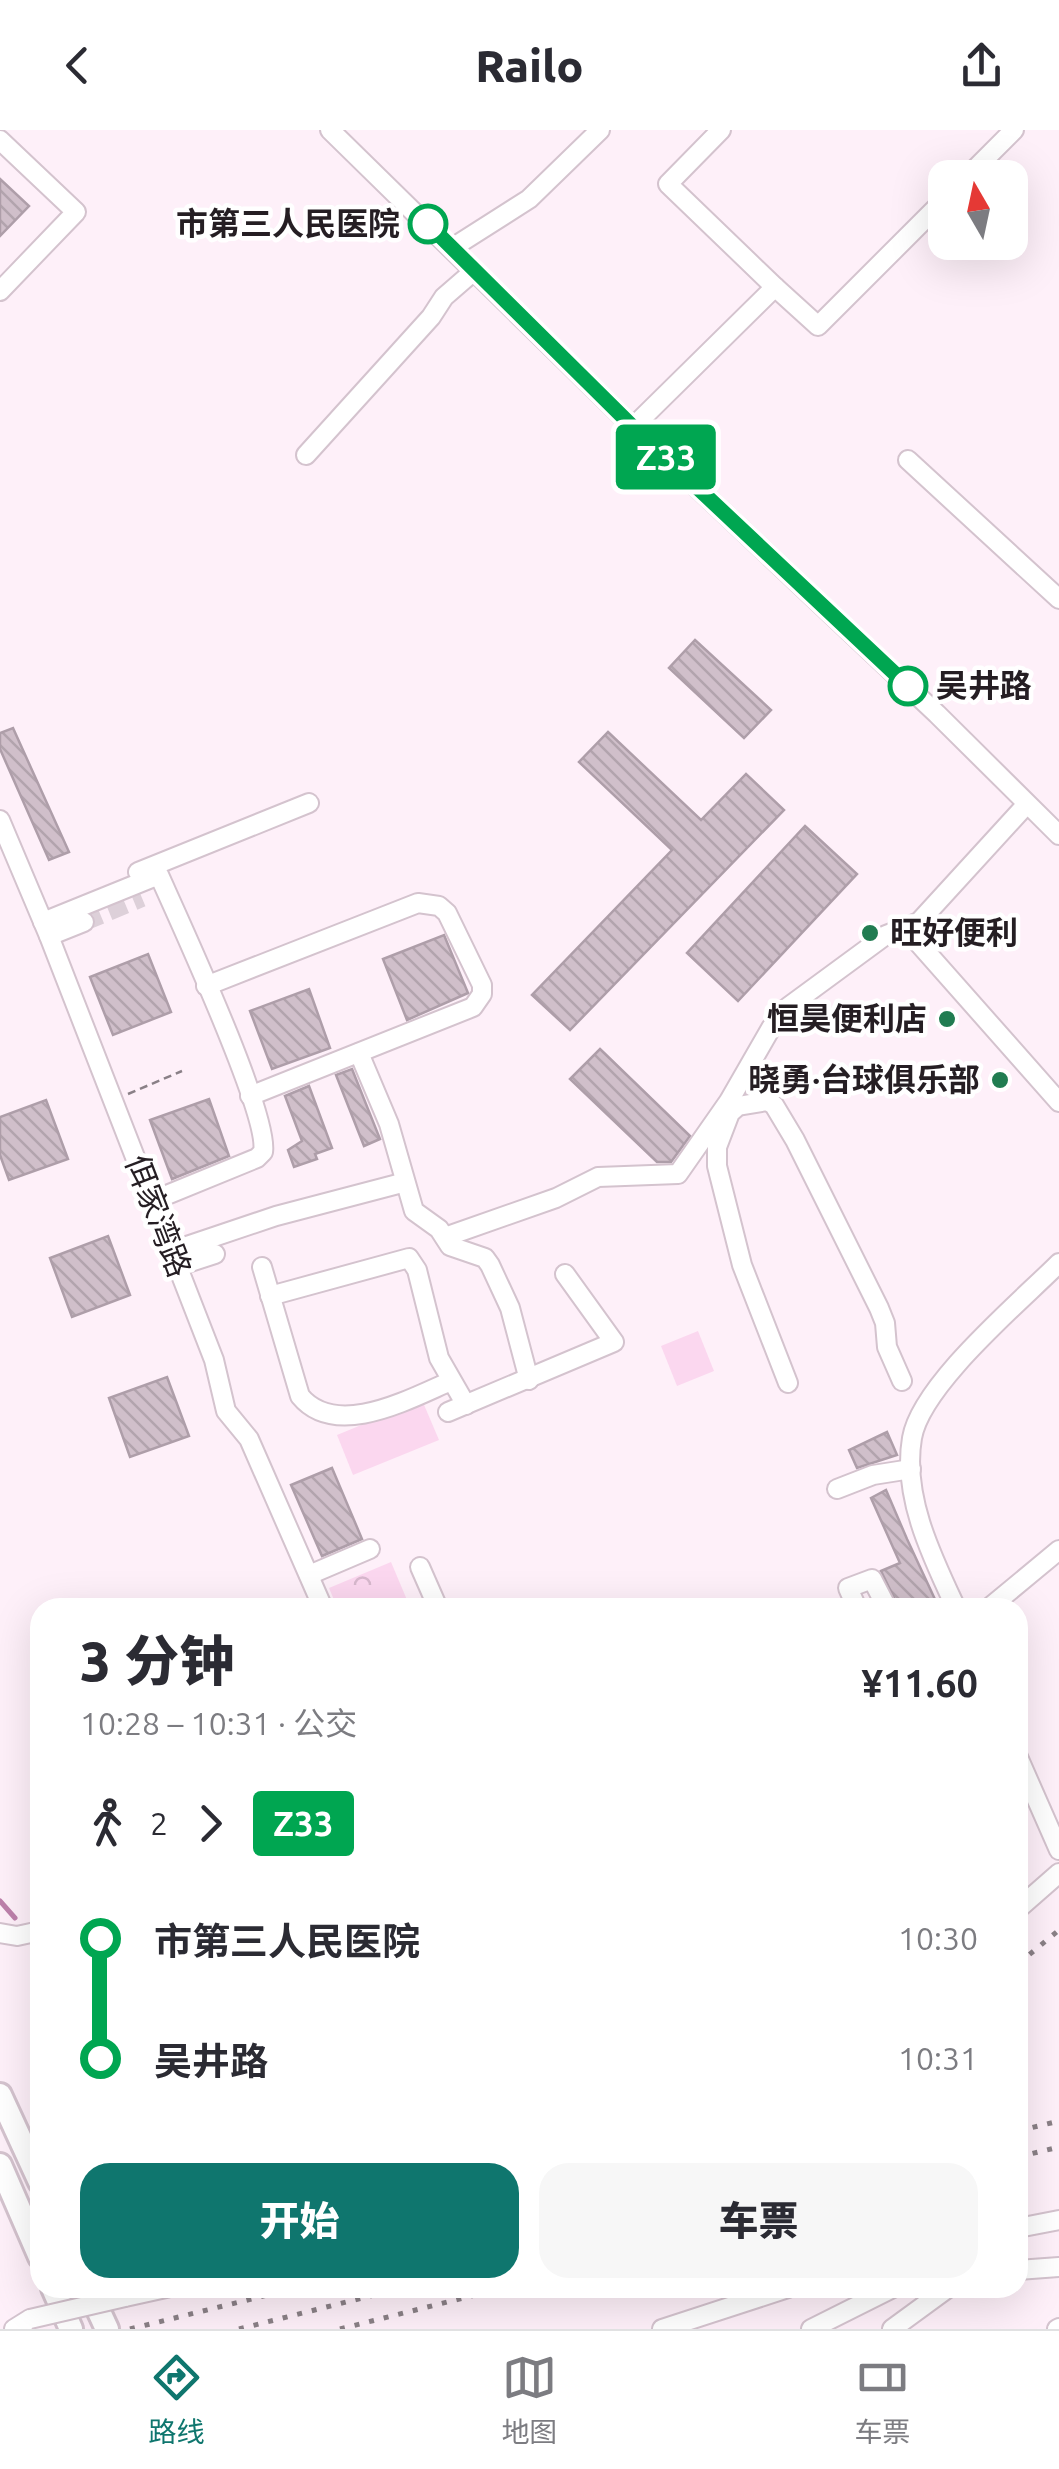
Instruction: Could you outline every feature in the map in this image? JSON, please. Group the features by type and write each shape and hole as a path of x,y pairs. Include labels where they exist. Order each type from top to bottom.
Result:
{"main road":[{"path":"0,2095 30,2160"},
{"path":"0,2165 30,2234"},
{"path":"57,2298 71,2329"},
{"path":"93,2298 107,2329"}],"street":[{"path":"330,130 1059,835"},
{"path":"452,248 530,199 600,130"},
{"path":"720,130 668,184 818,326 928,216"},
{"path":"984,160 1014,130"},
{"path":"0,140 76,212 0,291"},
{"path":"306,455 431,317 444,297 474,271"},
{"path":"633,427 775,287"},
{"path":"908,460 1059,600"},
{"path":"43,923 309,803"},
{"path":"445,1237 556,1198 598,1177 678,1174 751,1064 770,1028 788,1007 886,936 918,922 1026,805"},
{"name":"佴家湾路","path":"0,820 214,1360 226,1410 249,1439 318,1598"},
{"path":"43,923 160,875 206,986 229,1027 264,1142 257,1158 152,1201"},
{"path":"206,986 418,903 439,906 447,913 482,985 474,1007 250,1096"},
{"path":"43,923 84,922"},
{"path":"906,930 1059,1102"},
{"path":"358,1053 389,1124 414,1211 450,1246 485,1258 490,1265 510,1308 529,1380"},
{"path":"751,1064 761,1102"},
{"path":"788,1383 742,1266 715,1154 730,1112 738,1106 761,1102 774,1105 780,1114 828,1205 885,1323 887,1347 902,1381"},
{"path":"175,1259 276,1216 398,1184"},
{"path":"175,1259 215,1254"},
{"path":"270,1296 410,1258 417,1270 439,1358 451,1381 457,1409 614,1342 565,1274"},
{"path":"952,1598 924,1534 910,1469 911,1439 926,1400 936,1386 1042,1292 1059,1263"},
{"path":"262,1267 300,1396 309,1407 348,1415 368,1413 451,1381"},
{"path":"837,1489 873,1475 910,1469"},
{"path":"308,1574 370,1549"},
{"path":"1001,1598 1059,1550"},
{"path":"420,1567 434,1598"},
{"path":"852,1598 848,1588 872,1579 882,1598"},
{"path":"1028,1780 1059,1850"},
{"path":"1028,1899 1059,1873"},
{"path":"0,1933 30,1934"},
{"path":"1028,2226 1059,2220"},
{"path":"1028,2269 1059,2267"},
{"path":"14,2329 30,2319 122,2298"},
{"path":"662,2329 757,2298"},
{"path":"811,2329 873,2298"},
{"path":"892,2329 934,2298"}],"path":[{"path":"142,1088 182,1071"}],"green space":[{"path":"698,1331 714,1371 677,1386 661,1346"},
{"path":"422,1400 439,1440 353,1475 337,1435"},
{"path":"391,1562 406,1598 333,1598 329,1588"}],"building":[{"path":"0,179 29,206 0,236"},
{"path":"695,640 771,710 744,738 669,668"},
{"path":"13,728 69,852 49,860 0,749 0,733"},
{"path":"608,732 701,820 746,774 784,810 570,1030 532,995 672,850 579,762"},
{"path":"805,826 857,874 738,1001 687,953"},
{"path":"444,935 468,993 407,1020 383,959"},
{"path":"148,954 171,1012 113,1035 90,977"},
{"path":"309,989 330,1048 272,1069 250,1011"},
{"path":"600,1049 690,1136 671,1162 657,1162 570,1079"},
{"path":"352,1069 380,1139 364,1146 336,1075"},
{"path":"309,1086 332,1148 315,1154 317,1159 294,1167 288,1150 302,1141 285,1096"},
{"path":"209,1099 229,1156 172,1179 150,1120"},
{"path":"46,1100 68,1159 9,1180 0,1155 0,1117"},
{"path":"108,1236 130,1295 72,1317 50,1258"},
{"path":"167,1377 189,1436 130,1457 109,1398"},
{"path":"887,1432 897,1455 857,1468 849,1450"},
{"path":"332,1468 362,1539 322,1556 291,1485"},
{"path":"886,1490 934,1598 894,1598 881,1571 900,1563 871,1498"}],"waterway":[{"path":"0,1901 15,1918"}],"tunnel":[{"path":"84,922 142,898"}],"railway":[{"path":"1028,1956 1059,1930"},
{"path":"1028,2129 1059,2121"},
{"path":"1028,2155 1059,2147"},
{"path":"130,2329 256,2298"},
{"path":"239,2329 362,2298"},
{"path":"340,2329 463,2298"}],"bus line":[{"name":"Z33","path":"428,224 633,427 908,686"}],"place":[{"name":"市第三人民医院","path":"428,224"},
{"name":"吴井路","path":"908,686"},
{"name":"旺好便利","path":"870,933"},
{"name":"恒昊便利店","path":"947,1019"},
{"name":"晓勇·台球俱乐部","path":"1000,1080"}]}
